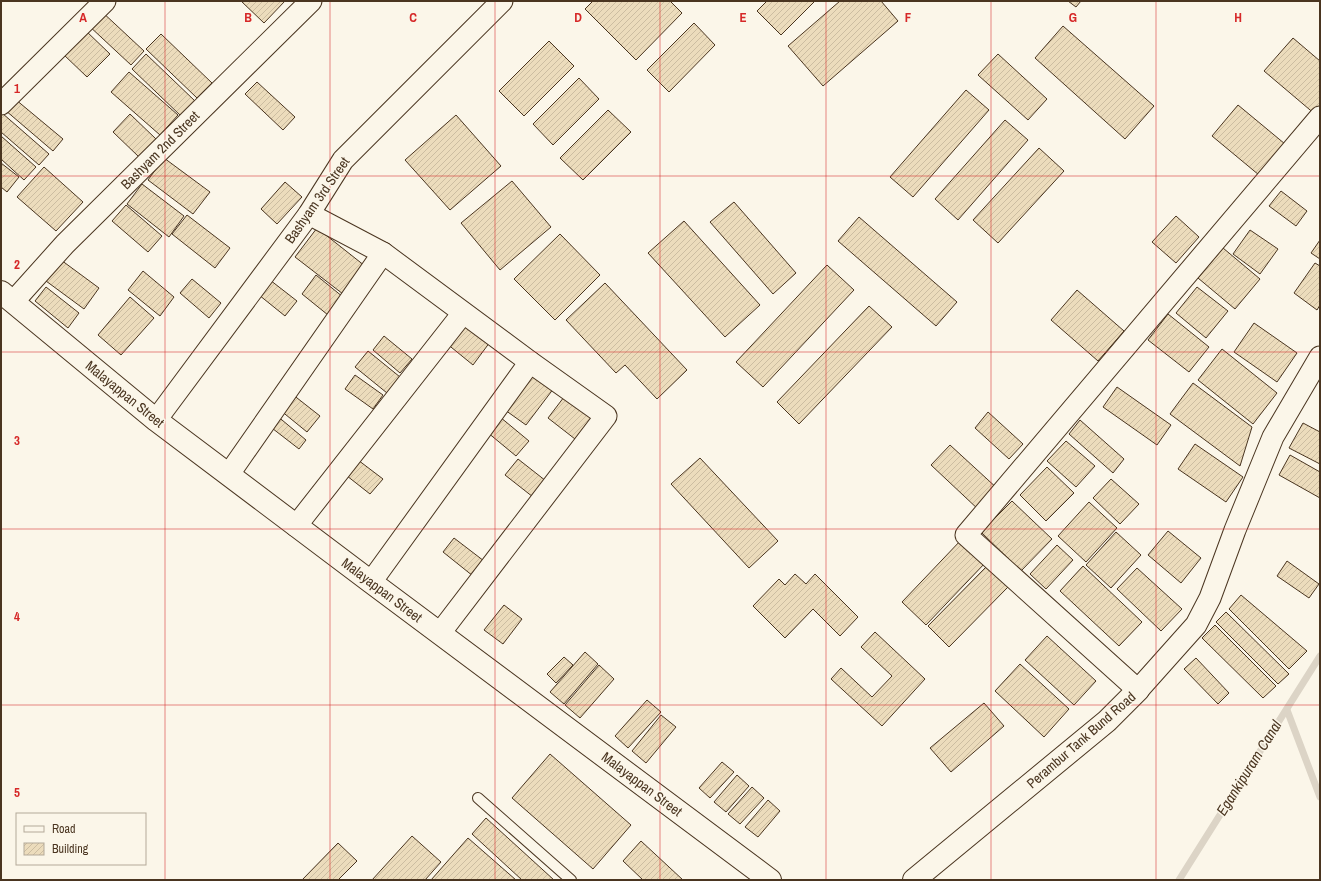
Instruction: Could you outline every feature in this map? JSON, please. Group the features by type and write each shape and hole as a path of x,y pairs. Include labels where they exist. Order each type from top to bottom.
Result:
{"street":[{"path":"1,104 105,1"},
{"name":"Bashyam 2nd Street","path":"7,297 65,244 311,1"},
{"name":"Bashyam 3rd Street","path":"156,420 308,214 342,160 502,1"},
{"path":"1138,690 966,535 1320,117"},
{"path":"308,214 384,253 530,362 606,416 440,633"},
{"path":"229,474 384,253"},
{"name":"Malayappan Street","path":"7,297 156,420 770,880"},
{"path":"296,526 463,312"},
{"name":"Perambur Tank Bund Road","path":"914,880 1107,721 1138,690 1196,624 1210,598 1235,530 1273,437 1320,357"},
{"path":"371,582 530,362"}],"lane":[{"path":"478,798 571,880"}],"building":[{"path":"241,1 285,1 264,23"},
{"path":"593,1 670,1 682,13 636,60 585,9"},
{"path":"767,1 815,1 781,35 757,11"},
{"path":"840,1 881,1 898,21 823,86 788,46"},
{"path":"1068,1 1081,1 1076,7"},
{"path":"100,10 144,51 131,65 87,24"},
{"path":"694,23 715,45 669,92 647,70"},
{"path":"1063,26 1154,106 1125,139 1035,58"},
{"path":"85,30 110,54 87,77 63,54"},
{"path":"161,34 212,83 197,98 146,49"},
{"path":"1293,38 1320,61 1320,111 1316,115 1264,71"},
{"path":"549,41 574,66 524,116 499,91"},
{"path":"146,54 195,101 181,116 132,69"},
{"path":"998,54 1047,99 1028,120 978,75"},
{"path":"129,72 178,115 160,135 111,92"},
{"path":"579,78 599,99 553,145 533,124"},
{"path":"257,82 295,117 283,130 245,94"},
{"path":"966,90 989,110 913,197 890,177"},
{"path":"15,99 63,139 53,151 5,110"},
{"path":"1238,105 1285,144 1259,175 1212,136"},
{"path":"608,110 631,132 583,180 560,158"},
{"path":"2,113 49,154 39,165 1,132"},
{"path":"130,114 156,139 139,157 113,132"},
{"path":"456,115 501,166 450,210 405,160"},
{"path":"1005,120 1028,140 958,220 935,199"},
{"path":"1,136 36,167 24,180 1,159"},
{"path":"1039,148 1064,171 998,243 973,220"},
{"path":"164,158 210,192 193,214 148,180"},
{"path":"1,163 19,177 7,192 1,187"},
{"path":"44,167 83,202 56,231 17,197"},
{"path":"512,181 551,227 500,270 461,223"},
{"path":"285,182 302,197 277,224 261,209"},
{"path":"142,184 184,216 169,237 127,204"},
{"path":"1281,191 1307,211 1296,226 1269,206"},
{"path":"734,202 796,273 773,294 710,222"},
{"path":"126,205 162,236 148,252 112,221"},
{"path":"187,215 230,248 215,268 172,234"},
{"path":"1176,216 1199,237 1176,263 1152,242"},
{"path":"859,217 957,302 936,326 838,241"},
{"path":"684,221 760,305 725,337 648,253"},
{"path":"317,228 365,266 343,294 295,257"},
{"path":"1250,230 1278,249 1260,274 1233,254"},
{"path":"560,234 600,275 555,320 514,279"},
{"path":"1320,240 1320,259 1311,253"},
{"path":"1223,248 1260,279 1235,309 1198,278"},
{"path":"61,260 99,288 84,309 46,281"},
{"path":"1315,263 1320,266 1320,305 1317,310 1294,293"},
{"path":"827,265 854,290 763,387 736,362"},
{"path":"143,271 174,297 160,316 128,290"},
{"path":"316,275 343,297 328,315 302,294"},
{"path":"192,279 221,303 209,318 180,293"},
{"path":"270,280 297,301 285,316 259,295"},
{"path":"605,283 687,370 657,399 625,365 616,373 566,320"},
{"path":"46,287 79,313 68,328 35,301"},
{"path":"1197,287 1228,311 1206,338 1176,313"},
{"path":"1077,290 1124,331 1098,361 1051,320"},
{"path":"130,297 154,318 121,355 98,335"},
{"path":"869,306 892,327 799,424 777,402"},
{"path":"1168,314 1209,347 1189,372 1148,340"},
{"path":"463,321 490,342 473,365 446,343"},
{"path":"1254,323 1297,353 1277,382 1234,352"},
{"path":"384,336 412,359 400,373 373,350"},
{"path":"1222,349 1277,393 1253,424 1198,380"},
{"path":"368,351 400,377 387,393 355,367"},
{"path":"533,372 554,388 526,425 505,410"},
{"path":"355,375 383,395 373,409 345,389"},
{"path":"1193,383 1252,427 1240,466 1170,414"},
{"path":"1117,387 1171,425 1157,445 1103,407"},
{"path":"292,394 320,416 307,432 280,410"},
{"path":"564,397 591,418 575,439 548,418"},
{"path":"988,412 1023,444 1009,459 975,428"},
{"path":"276,415 306,440 299,449 268,425"},
{"path":"500,417 529,441 516,456 487,432"},
{"path":"1080,420 1124,459 1113,473 1069,434"},
{"path":"1303,423 1320,432 1320,464 1289,448"},
{"path":"1066,441 1095,466 1076,487 1047,461"},
{"path":"1195,444 1243,477 1226,502 1178,469"},
{"path":"950,445 999,490 980,511 931,465"},
{"path":"1290,455 1320,472 1320,498 1279,475"},
{"path":"354,457 383,479 370,494 342,472"},
{"path":"700,458 778,541 749,568 671,484"},
{"path":"518,459 546,481 533,497 505,475"},
{"path":"1047,467 1074,493 1046,521 1020,495"},
{"path":"1111,479 1139,504 1120,524 1093,498"},
{"path":"1012,501 1052,539 1021,571 981,532"},
{"path":"1089,502 1117,528 1086,562 1058,536"},
{"path":"1168,531 1201,558 1181,583 1148,555"},
{"path":"1116,532 1141,555 1111,588 1086,565"},
{"path":"454,538 484,561 473,576 443,552"},
{"path":"962,539 986,562 926,625 902,602"},
{"path":"1057,545 1073,560 1046,589 1030,574"},
{"path":"1287,561 1319,584 1309,598 1277,576"},
{"path":"987,566 1008,587 949,647 928,626"},
{"path":"1083,566 1142,622 1119,646 1060,591"},
{"path":"1137,568 1182,609 1161,631 1117,589"},
{"path":"795,574 806,584 815,574 858,617 840,636 813,609 785,638 753,606 779,579 785,585"},
{"path":"1241,595 1307,651 1289,669 1229,609"},
{"path":"504,605 522,619 503,644 484,630"},
{"path":"1226,612 1289,674 1278,684 1216,622"},
{"path":"1215,625 1276,686 1263,698 1202,638"},
{"path":"875,632 925,679 882,726 831,679 841,668 872,697 892,676 861,647"},
{"path":"1047,636 1096,681 1074,705 1025,660"},
{"path":"585,652 598,664 564,704 550,692"},
{"path":"564,657 573,665 556,683 547,674"},
{"path":"1196,658 1229,693 1218,704 1184,669"},
{"path":"1020,664 1069,709 1044,737 995,691"},
{"path":"599,665 614,679 580,718 565,705"},
{"path":"647,700 661,712 628,748 615,736"},
{"path":"984,703 1004,726 951,772 930,748"},
{"path":"661,715 676,727 646,763 632,751"},
{"path":"550,754 631,825 593,869 512,798"},
{"path":"722,762 734,772 710,798 699,788"},
{"path":"737,775 749,786 726,812 714,802"},
{"path":"752,787 764,798 740,824 728,814"},
{"path":"768,800 780,811 758,837 745,827"},
{"path":"486,818 554,880 522,880 472,834"},
{"path":"412,836 441,862 425,880 372,880"},
{"path":"468,838 516,880 431,880"},
{"path":"641,841 683,880 643,880 623,861"},
{"path":"338,843 357,861 338,880 302,880"}],"waterway":[{"name":"Egankipuram Canal","path":"1179,880 1320,656"},
{"path":"1287,710 1320,797"}]}
